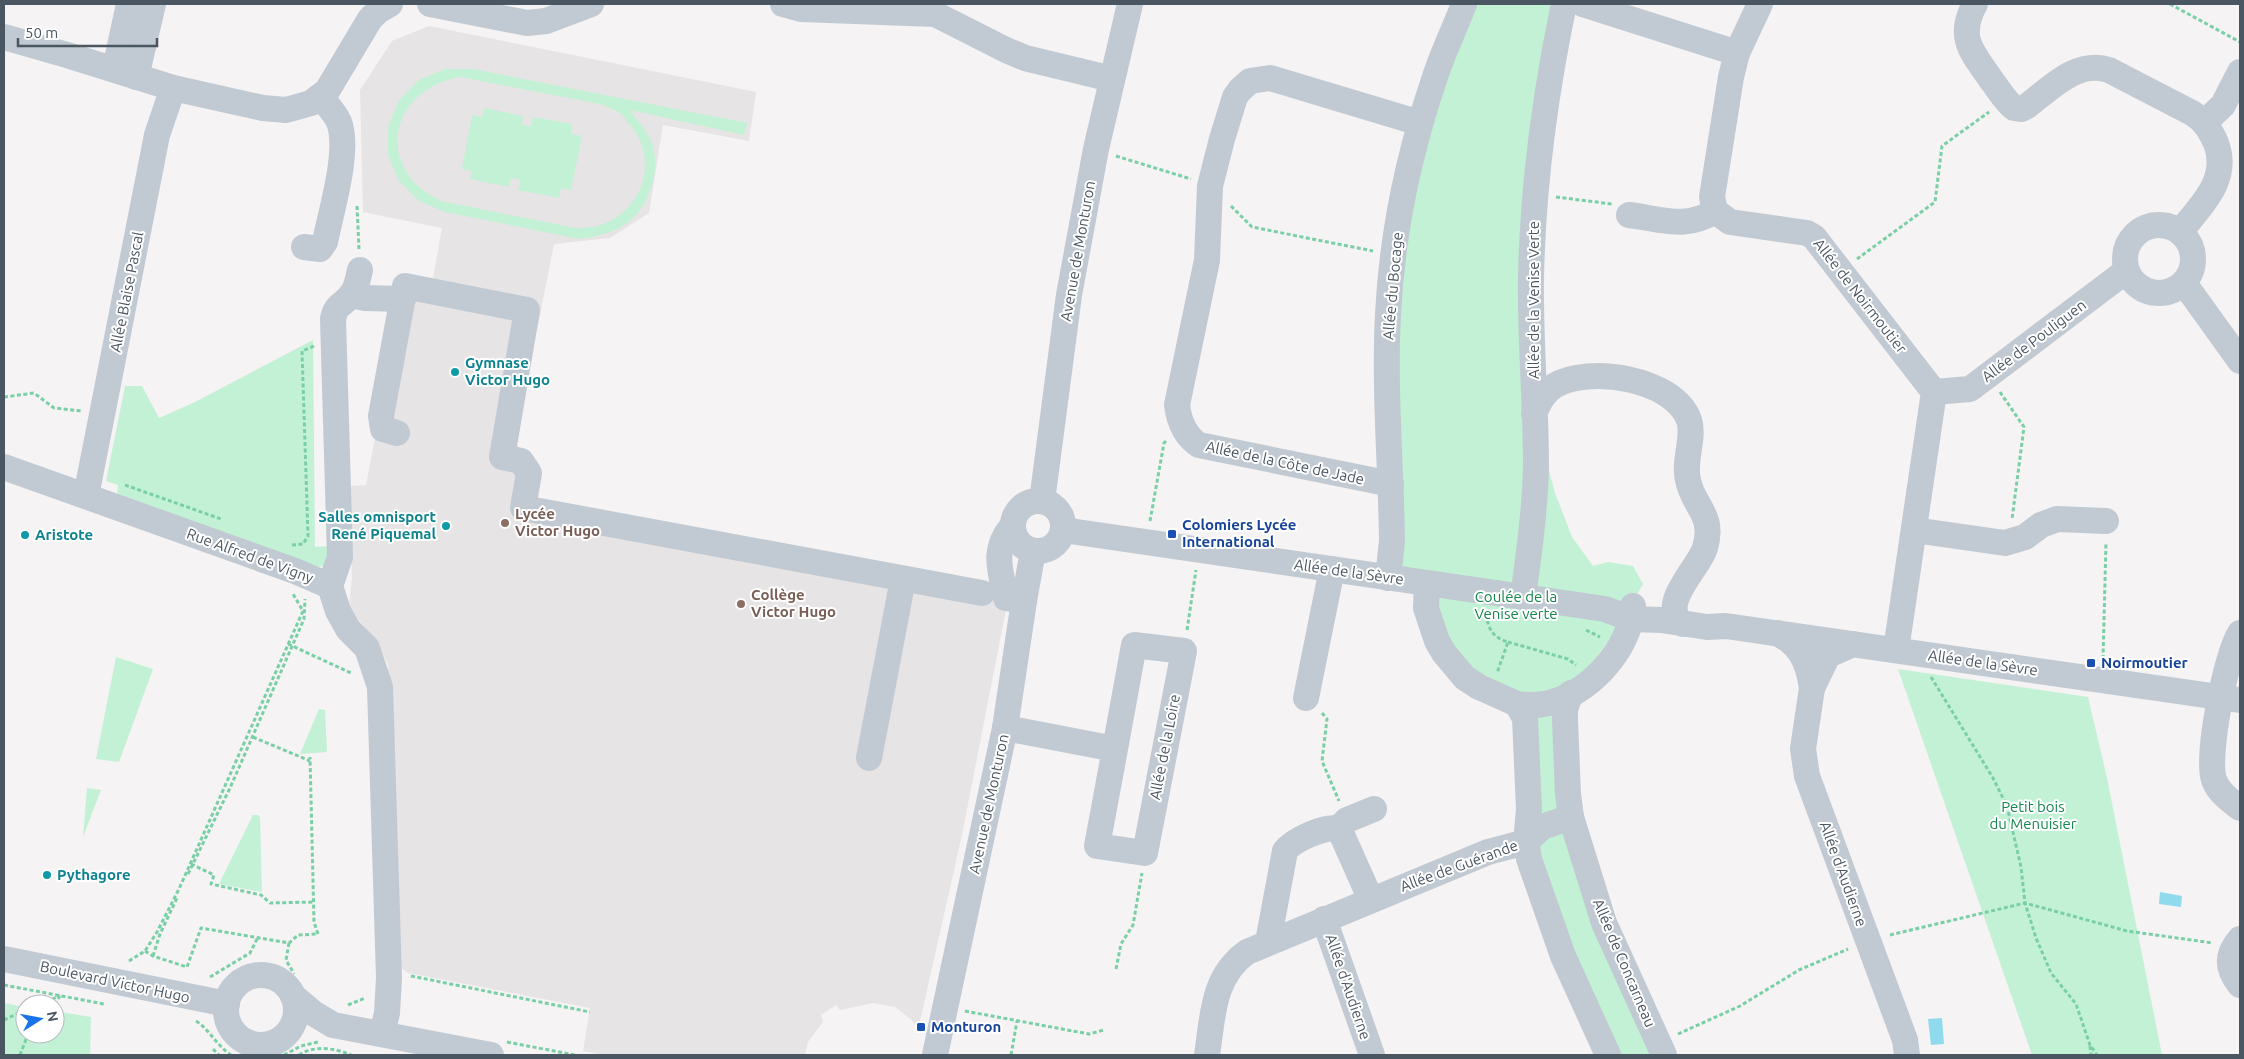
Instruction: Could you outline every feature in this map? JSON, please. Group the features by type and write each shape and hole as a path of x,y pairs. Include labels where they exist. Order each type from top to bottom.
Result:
{"street":[{"path":"126,73 129,4"},
{"path":"126,73 153,4"},
{"path":"4,38 173,88 271,109 299,107 321,97 332,84 374,14 390,4"},
{"path":"430,4 526,23 546,21 591,4"},
{"path":"783,4 801,9 935,14 1025,58 1112,79"},
{"name":"Avenue de Monturon","path":"1042,501 1068,305 1096,149 1130,4"},
{"name":"Allée du Bocage","path":"1388,578 1391,560 1391,484 1388,314 1394,254 1404,194 1420,123 1435,75 1464,4"},
{"name":"Allée de la Venise Verte","path":"1523,597 1533,519 1534,414 1531,276 1535,194 1542,124 1564,4"},
{"path":"1583,4 1737,52"},
{"path":"1629,215 1690,222 1706,217 1715,211 1712,197 1737,52 1760,4"},
{"path":"1974,4 1967,21 1968,43 1973,54 2006,100 2014,108 2024,108 2075,72 2086,68 2101,68 2109,70 2204,122 2217,146 2220,173 2213,189 2180,232"},
{"path":"2204,122 2222,105 2240,72"},
{"path":"1183,427 1178,405 1207,260 1210,186 1235,97 1245,85 1257,79 1270,78 1420,123"},
{"name":"Allée Blaise Pascal","path":"88,487 157,135 173,88"},
{"path":"304,247 320,249 325,242 343,154 341,130 338,120 321,97"},
{"name":"Allée de Noirmoutier","path":"1715,211 1730,222 1810,234 1821,244 1934,392"},
{"path":"2162,225 2180,232 2190,243 2193,251 2192,270 2184,283 2171,292 2152,293 2138,287 2126,271 2125,259 2127,248 2132,239 2139,231 2152,226 2162,225"},
{"name":"Rue Alfred de Vigny","path":"4,467 88,487 290,561 330,586 340,557 333,346 334,312 337,306 351,295 358,281 360,270"},
{"name":"Allée de Pouliguen","path":"1934,392 1970,389 2126,271"},
{"path":"2184,283 2240,361"},
{"path":"397,432 384,430 380,421 405,286 527,310 502,457 521,461 530,473 523,508 1004,598 999,545 1012,526 1020,507 1029,502 1042,501 1052,504 1060,513 1063,530 1056,544 1048,549 1033,551 1018,542 1012,526"},
{"path":"351,295 365,298 402,299"},
{"path":"1534,414 1545,393 1553,387 1577,378 1610,376 1655,387 1683,408 1690,422 1691,430 1687,453 1687,479 1706,515 1708,532 1705,550 1681,587 1679,615"},
{"path":"1896,650 1934,392"},
{"name":"Allée de la Côte de Jade","path":"1183,427 1194,442 1206,448 1391,484"},
{"path":"1914,530 2008,542 2026,536 2041,525 2058,519 2106,521"},
{"name":"Allée de la Sèvre","path":"1063,530 1605,609 1679,615 1696,611 1726,626 2230,698"},
{"name":"Avenue de Monturon","path":"935,1055 1005,728 1004,598 1033,551"},
{"path":"1306,697 1332,569"},
{"path":"869,758 903,579"},
{"path":"1426,583 1426,608 1437,641 1444,653 1465,678 1517,704 1545,704 1562,698 1580,687 1611,661 1626,636 1633,612"},
{"path":"330,586 343,621 348,629 368,648 362,666 380,687 385,1000"},
{"name":"Allée d'Audierne","path":"1776,633 1794,644 1801,652 1809,670 1812,688"},
{"path":"2240,633 2227,664 2230,698 2213,773 2220,791 2240,808"},
{"name":"Allée d'Audierne","path":"1853,644 1828,655 1812,688 1803,748 1807,776 1905,1040 1907,1055"},
{"path":"1145,852 1097,846 1134,645 1184,651"},
{"name":"Allée de la Loire","path":"1145,852 1184,651"},
{"name":"Allée de Concarneau","path":"1580,687 1566,709 1565,720 1568,794 1571,817 1604,922 1661,1049"},
{"path":"1517,704 1522,711 1526,726 1528,802 1526,842 1529,860 1550,922 1608,1055"},
{"path":"1005,728 1115,749"},
{"path":"1268,942 1286,851 1292,844 1298,841 1328,828 1343,824 1374,808"},
{"name":"Allée de Guérande","path":"1207,1055 1219,985 1240,957 1268,942 1488,852 1526,842 1542,827 1571,817"},
{"path":"1343,824 1371,900"},
{"name":"Allée d'Audierne","path":"1324,919 1372,1055"},
{"path":"2237,943 2229,957 2229,968 2233,977 2240,985"},
{"name":"Boulevard Victor Hugo","path":"4,959 227,1004"},
{"path":"338,1014 313,1013 294,986 267,975 252,976 237,984 228,997 226,1014 231,1028 254,1050 276,1041 293,1044 338,1014 385,1000 491,1055"},
{"path":"293,1044 292,1026 296,1012 294,986"}],"path":[{"path":"2170,4 2240,42"},
{"path":"1841,270 1935,202 1942,146 2006,100"},
{"path":"1096,149 1210,186 1252,227 1394,254"},
{"path":"1535,194 1614,204 1629,215"},
{"path":"121,966 144,951 157,932 192,864 303,611 293,594 282,586 290,561 308,536 302,351 309,346 333,346"},
{"path":"1989,375 2024,427 2008,542"},
{"path":"4,397 34,393 54,408 75,411 104,409"},
{"path":"1146,542 1164,443 1183,427"},
{"path":"88,487 127,485 228,522"},
{"path":"2102,680 2106,521"},
{"path":"153,956 160,934 253,736 304,619 306,600 292,587 290,561 300,545"},
{"path":"1184,651 1198,550"},
{"path":"1487,608 1487,618 1491,631 1495,636 1508,642 1568,659 1579,668 1580,687"},
{"path":"1490,692 1508,642"},
{"path":"288,644 362,666"},
{"path":"1927,655 1926,670 1993,778 2007,806 2021,867 2025,903 2036,938 2051,973 2076,1004 2090,1045 2091,1055"},
{"path":"1306,697 1327,719 1322,761 1343,824"},
{"path":"248,735 310,759 314,922 318,934 298,935 289,943 286,960 294,986"},
{"path":"1116,969 1122,944 1133,925 1145,852"},
{"path":"192,864 214,875 211,884 261,895 270,903 314,902"},
{"path":"1661,1049 1740,1006 1799,970 1868,941 2025,903 2127,931 2237,943"},
{"path":"144,951 153,956 187,967 201,928 289,943"},
{"path":"338,1014 350,1005 364,1000 368,979 385,1000 406,975 590,1012"},
{"name":"Boulevard Victor Hugo","path":"4,985 51,994"},
{"name":"Boulevard Victor Hugo","path":"65,997 108,1005"},
{"path":"962,1010 1089,1034 1104,1030"},
{"name":"Boulevard Victor Hugo","path":"195,1020 210,1032 224,1050 231,1055"},
{"path":"1011,1055 1017,1021"},
{"path":"293,1044 342,1051 351,1055"},
{"path":"2090,1045 2097,1055"},
{"path":"213,1049 219,1055"}],"shaded area":[{"name":"Lycée Victor Hugo","path":"429,26 756,92 749,141 663,125 649,213 610,238 554,244 515,442 538,472 533,498 1010,589 962,835 918,1030 912,1020 895,1007 873,1003 840,1010 836,1005 821,1015 823,1022 808,1042 805,1055 604,1055 583,1051 590,1008 408,973 395,964 388,665 376,639 353,614 349,606 352,578 348,486 366,485 406,280 432,284 442,228 363,212 360,90 392,41"}],"green space":[{"name":"Coulée de la Venise verte","path":"1464,4 1564,4 1552,65 1534,414 1555,493 1572,537 1593,566 1608,562 1633,566 1643,584 1619,626 1580,680 1568,794 1664,1055 1608,1055 1529,859 1526,726 1490,692 1430,619 1391,560 1391,284"},
{"path":"445,69 473,69 747,123 744,135 630,110 646,131 653,146 655,170 649,194 636,215 627,223 608,233 579,239 445,212 419,201 399,181 388,155 388,127 399,100 419,80","holes":["460,77 600,104 621,114 638,137 645,163 644,177 633,201 612,220 599,226 575,228 441,201 427,193 414,182 400,157 397,141 400,125 406,111 428,89 443,81"]},
{"path":"484,108 523,116 522,125 531,126 533,117 572,124 571,134 582,136 571,190 561,188 559,198 518,190 520,180 511,178 509,187 470,179 472,171 462,169 472,115 482,117"},
{"path":"313,340 315,547 330,546 327,565 317,567 117,496 118,485 106,481 125,386 142,386 159,418 193,403"},
{"path":"116,657 153,669 119,762 96,759"},
{"name":"Petit bois du Menuisier","path":"1898,669 2088,697 2107,778 2162,1055 2032,1055"},
{"path":"319,709 325,710 327,752 300,754"},
{"path":"87,788 101,790 83,837"},
{"path":"253,815 260,817 262,892 219,884"},
{"path":"4,1003 15,1005 15,1044 65,1044 65,1013 91,1017 90,1055 4,1055"}],"water":[{"path":"2160,892 2182,896 2181,907 2159,904"},
{"path":"1942,1018 1944,1044 1931,1045 1928,1019"}],"place":[{"name":"Gymnase Victor Hugo","path":"455,372"},
{"name":"Lycée Victor Hugo","path":"505,523"},
{"name":"Salles omnisport René Piquemal","path":"446,526"},
{"name":"Colomiers Lycée International","path":"1172,534"},
{"name":"Aristote","path":"25,535"},
{"name":"Collège Victor Hugo","path":"741,604"},
{"name":"Noirmoutier","path":"2091,663"},
{"name":"Pythagore","path":"47,875"},
{"name":"Monturon","path":"921,1027"}]}
